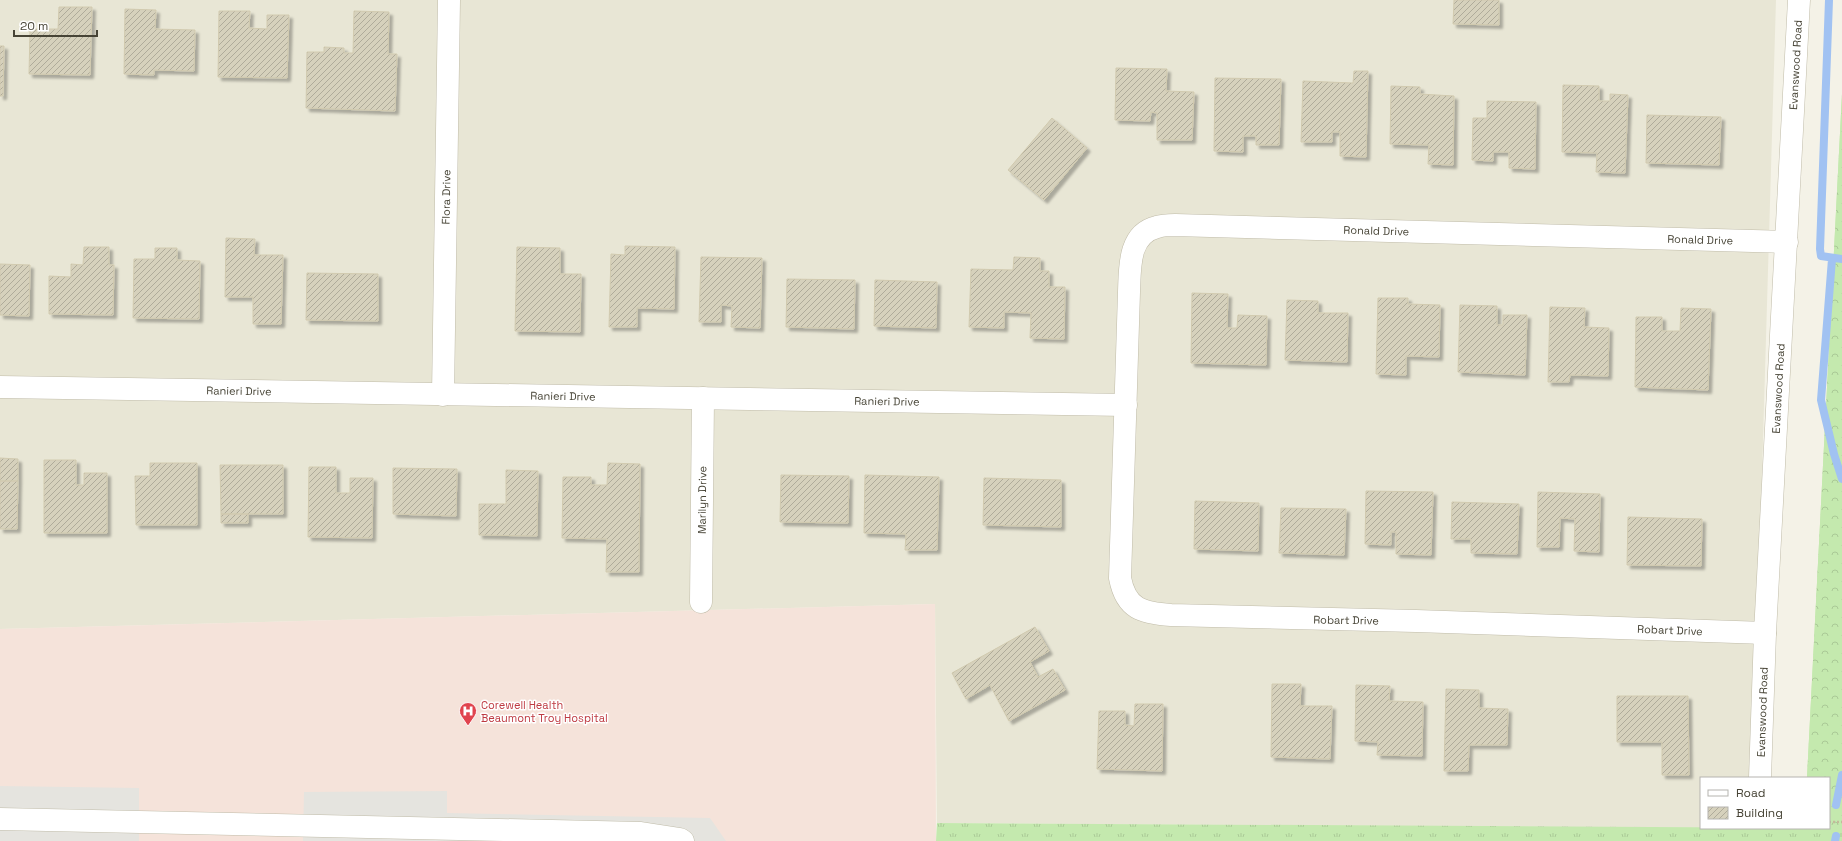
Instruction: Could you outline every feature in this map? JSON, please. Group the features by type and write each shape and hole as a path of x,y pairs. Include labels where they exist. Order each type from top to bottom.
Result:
{"street":[{"name":"Flora Drive","path":"443,395 449,0"},
{"name":"Evanswood Road","path":"1760,777 1765,633 1799,0"},
{"name":"Ronald Drive","path":"1126,405 1131,258 1133,247 1143,234 1156,227 1175,225 1230,226 1787,242"},
{"name":"Ranieri Drive","path":"0,387 1126,405"},
{"name":"Marilyn Drive","path":"701,602 703,398"},
{"name":"Robart Drive","path":"1126,405 1120,578 1122,590 1127,600 1137,608 1149,614 1765,633"},
{"path":"0,820 105,831 343,834 641,833 680,839 683,841"}],"path":[{"path":"1830,822 1842,822"}],"shaded area":[{"path":"0,0 1776,0 1753,777 1700,777 1700,828 937,823 935,604 0,629"},
{"name":"Corewell Health Beaumont Troy Hospital","path":"935,604 936,841 0,841 0,629"},
{"path":"0,786 139,788 139,841 0,841"},
{"path":"447,791 447,813 710,818 726,841 303,841 304,792"}],"green space":[{"path":"1842,94 1842,841 936,841 937,823 1830,829 1830,777 1807,777"},
{"path":"1842,94 1842,828 1830,828 1830,777 1807,777"}],"building":[{"path":"1454,0 1499,0 1499,25 1453,24"},
{"path":"59,7 92,7 90,75 29,74 30,29 58,29"},
{"path":"125,9 156,10 155,29 195,30 194,71 154,70 154,75 124,74"},
{"path":"219,11 250,11 249,28 267,29 267,15 289,15 287,78 218,77"},
{"path":"354,11 389,12 388,54 397,54 395,111 306,108 307,52 324,52 324,47 344,48 344,53 353,53"},
{"path":"0,46 4,46 3,96 0,96"},
{"path":"1116,68 1167,69 1166,91 1194,92 1192,140 1157,140 1157,113 1151,112 1150,121 1115,120"},
{"path":"1354,71 1368,71 1366,157 1340,156 1340,132 1332,132 1332,142 1301,142 1303,81 1353,83"},
{"path":"1215,78 1281,79 1279,145 1256,145 1256,136 1243,136 1243,152 1214,151"},
{"path":"1563,85 1599,86 1599,101 1610,101 1610,94 1628,95 1625,173 1596,172 1597,153 1562,152"},
{"path":"1391,86 1420,87 1420,94 1454,96 1453,165 1428,164 1429,145 1390,144"},
{"path":"1487,101 1536,102 1535,169 1509,168 1509,152 1493,152 1493,161 1472,160 1473,118 1487,118"},
{"path":"1647,115 1721,117 1719,165 1646,163"},
{"path":"1052,118 1087,148 1044,200 1008,170"},
{"path":"226,238 255,239 254,255 283,255 281,324 253,324 253,297 225,297"},
{"path":"625,246 675,247 674,309 637,308 637,327 609,327 611,254 625,255"},
{"path":"84,247 109,247 109,265 114,265 113,315 49,314 49,276 71,277 71,264 83,265"},
{"path":"517,247 560,248 560,274 581,274 580,332 515,331"},
{"path":"155,248 177,248 177,260 200,261 199,319 133,318 134,259 155,259"},
{"path":"701,257 762,258 760,328 731,327 732,306 721,305 721,322 699,322"},
{"path":"1014,257 1040,258 1040,271 1049,271 1049,287 1065,287 1064,339 1030,338 1031,313 1004,312 1004,328 969,327 971,269 1013,270"},
{"path":"0,264 30,265 29,316 0,315"},
{"path":"307,273 378,274 378,321 306,320"},
{"path":"787,279 855,280 854,329 786,327"},
{"path":"875,280 937,282 936,328 874,326"},
{"path":"1192,293 1228,294 1227,328 1237,328 1238,315 1267,316 1266,365 1191,363"},
{"path":"1378,298 1408,298 1408,304 1440,305 1439,357 1406,356 1406,375 1376,374"},
{"path":"1287,300 1318,301 1318,313 1348,313 1347,362 1285,360"},
{"path":"1460,305 1497,306 1497,325 1503,325 1503,315 1527,315 1525,375 1458,372"},
{"path":"1550,307 1585,308 1584,327 1609,328 1608,376 1570,375 1569,382 1548,382"},
{"path":"1681,308 1711,309 1708,390 1635,387 1636,317 1662,317 1662,331 1680,331"},
{"path":"0,458 18,459 18,481 0,481"},
{"path":"44,460 76,460 76,485 84,485 84,473 107,473 107,533 44,533"},
{"path":"150,463 197,463 197,525 136,525 135,476 150,476"},
{"path":"608,463 640,464 639,572 606,572 607,539 562,538 563,477 591,477 591,485 607,485"},
{"path":"220,465 283,465 283,514 221,514"},
{"path":"309,467 336,467 336,493 350,493 350,478 373,478 372,538 308,537"},
{"path":"393,468 457,469 456,516 393,514"},
{"path":"506,470 538,471 537,536 479,535 479,504 506,504"},
{"path":"781,475 849,476 848,523 780,522"},
{"path":"865,475 939,477 937,550 905,550 906,534 864,533"},
{"path":"984,478 1061,480 1061,527 983,525"},
{"path":"0,481 18,481 17,529 0,529"},
{"path":"1366,491 1433,492 1431,555 1396,554 1396,532 1391,532 1391,545 1365,544"},
{"path":"1538,492 1600,494 1599,552 1574,551 1575,519 1560,518 1559,547 1537,547"},
{"path":"1195,501 1259,503 1258,551 1194,549"},
{"path":"1452,502 1519,504 1517,554 1471,553 1471,539 1451,539"},
{"path":"1281,508 1346,509 1344,555 1279,553"},
{"path":"221,514 248,514 248,523 221,523"},
{"path":"1628,517 1702,519 1701,566 1627,565"},
{"path":"1035,627 1049,651 1030,662 1038,677 1053,669 1065,690 1009,721 990,685 966,699 952,673"},
{"path":"1272,684 1301,684 1300,706 1332,706 1330,759 1271,757"},
{"path":"1356,685 1390,686 1389,701 1423,702 1422,756 1377,755 1378,742 1355,741"},
{"path":"1446,689 1479,690 1479,708 1508,709 1507,745 1469,745 1468,771 1444,771"},
{"path":"1617,696 1688,696 1689,775 1662,775 1662,742 1617,742"},
{"path":"1135,704 1163,704 1162,771 1097,769 1099,711 1125,711 1125,725 1134,726"}],"waterway":[{"path":"1829,0 1820,249 1821,256 1842,259"},
{"path":"1832,259 1821,400 1834,454 1842,479"},
{"path":"1836,805 1842,775"},
{"path":"1835,841 1836,836"}],"place":[{"name":"Corewell Health Beaumont Troy Hospital","path":"468,726"}]}
